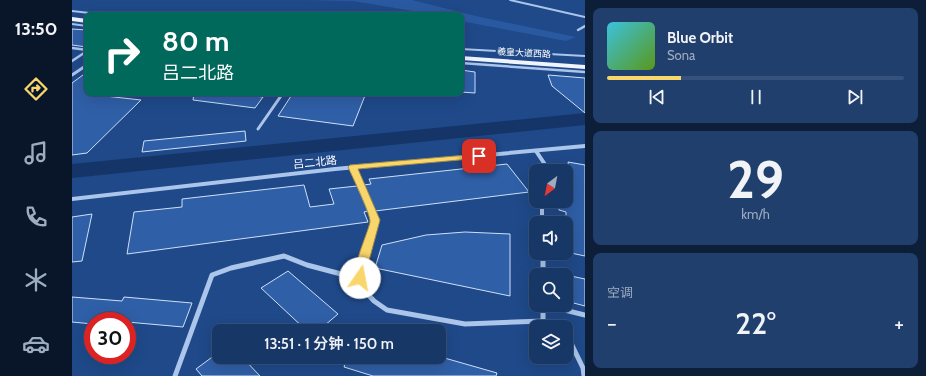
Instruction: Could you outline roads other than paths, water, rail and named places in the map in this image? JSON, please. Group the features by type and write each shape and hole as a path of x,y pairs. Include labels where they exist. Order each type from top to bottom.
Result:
{"main road":[{"path":"72,15 84,16"},
{"path":"72,19 84,21"},
{"name":"羲皇大道西路","path":"464,54 585,62"},
{"name":"羲皇大道西路","path":"464,58 585,66"}],"street":[{"path":"578,30 585,26"},
{"path":"72,48 84,50"},
{"path":"72,61 84,52"},
{"path":"72,75 84,67"},
{"path":"258,129 281,96"},
{"name":"吕二北路","path":"72,199 353,167 585,146"},
{"path":"536,151 545,164"},
{"path":"353,167 375,220 365,257 360,267 360,278 364,290 374,301 387,310 465,324 529,322"},
{"path":"174,376 212,275 231,268 284,256 307,265 360,278"},
{"path":"572,312 585,315"},
{"path":"573,347 583,368 584,376"}],"lane":[{"path":"510,0 585,17"},
{"path":"72,11 84,12"},
{"path":"72,24 84,26"},
{"path":"464,49 585,56"},
{"path":"464,63 585,72"}],"waterway":[{"path":"72,171 585,119"}]}
